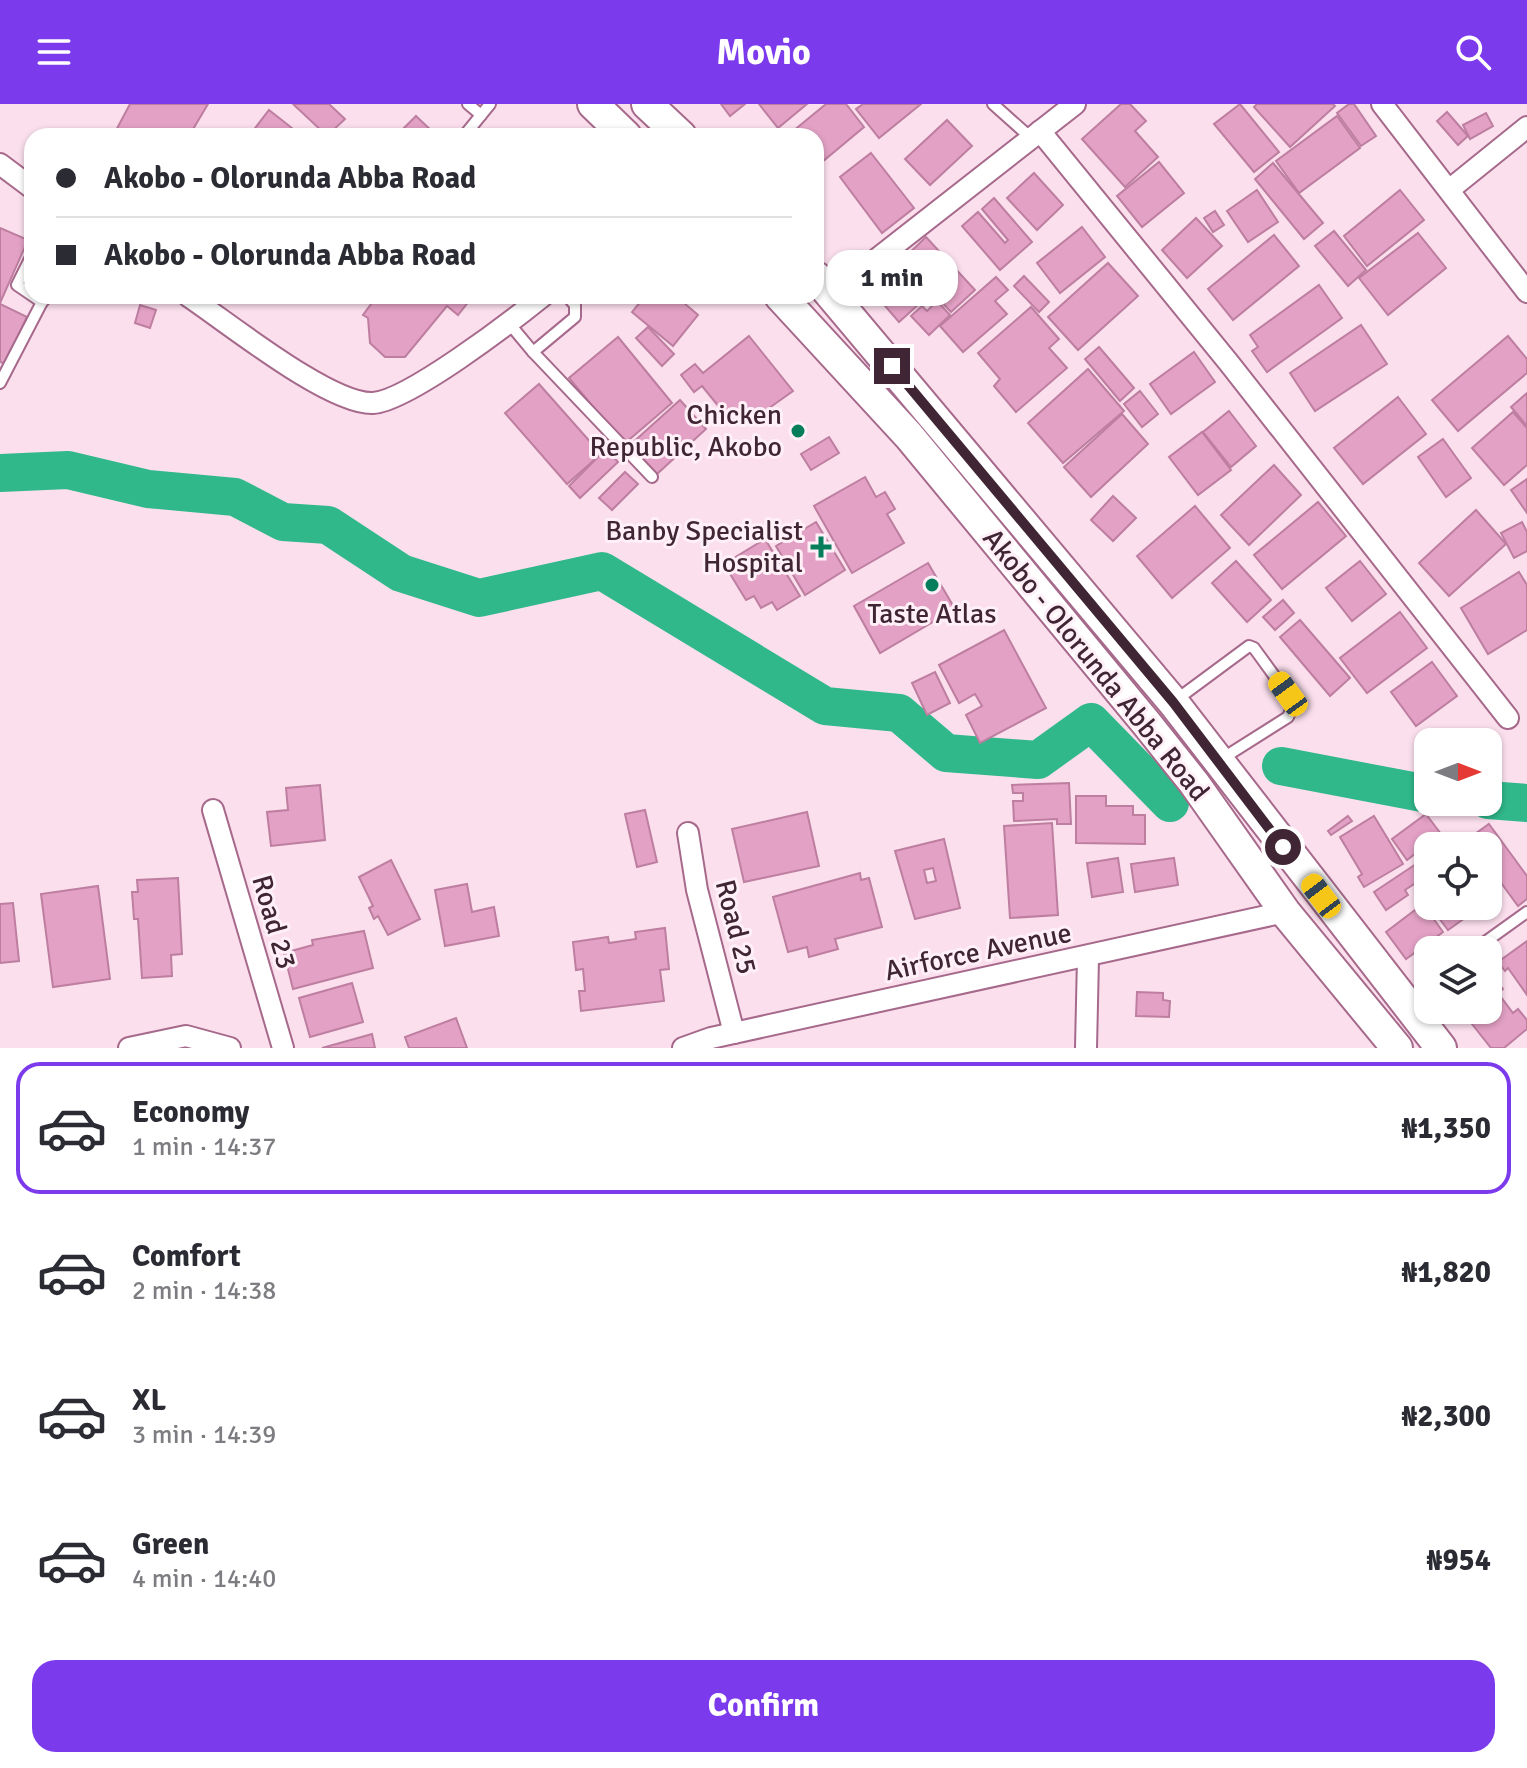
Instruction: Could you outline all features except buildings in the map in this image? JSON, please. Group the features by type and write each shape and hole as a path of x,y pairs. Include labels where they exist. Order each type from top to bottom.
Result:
{"main road":[{"path":"593,104 618,128"},
{"path":"647,104 672,128"},
{"name":"Akobo - Olorunda Abba Road","path":"824,285 1173,702 1441,1048"},
{"name":"Akobo - Olorunda Abba Road","path":"787,304 909,436 1194,783 1285,912 1397,1048"}],"street":[{"path":"824,285 1075,104"},
{"path":"1382,104 1527,292"},
{"path":"1449,190 1527,127"},
{"path":"1036,134 1229,363 1508,718"},
{"path":"0,164 24,182"},
{"path":"200,304 327,390 371,403 400,396 532,304"},
{"name":"Road 23","path":"213,810 283,1048"},
{"name":"Road 25","path":"688,833 697,890 734,1033"},
{"name":"Airforce Avenue","path":"683,1048 712,1043 734,1033 1088,958 1285,912"},
{"path":"1086,1048 1088,958"},
{"path":"129,1048 186,1036 230,1048"}],"lane":[{"path":"468,104 481,115"},
{"path":"470,128 490,104"},
{"path":"993,104 1036,134"},
{"path":"24,271 17,285 24,288"},
{"path":"0,383 42,304"},
{"path":"533,352 575,317 574,304"},
{"path":"508,322 652,477"},
{"path":"1173,702 1244,647 1254,648 1294,703 1288,717 1220,765"},
{"path":"1494,936 1527,912"},
{"path":"1406,1003 1414,996"}],"waterway":[{"path":"0,473 68,470 148,489 235,497 283,522 328,525 401,573 479,598 602,571 825,706 899,713 946,753 1038,760 1091,722 1170,803"},
{"path":"1281,766 1414,791"},
{"path":"1502,801 1527,803"}],"place":[{"name":"Chicken Republic, Akobo","path":"798,431"},
{"name":"Banby Specialist Hospital","path":"821,547"},
{"name":"Taste Atlas","path":"932,585"}],"route":[{"path":"892,366 1173,702 1283,847"}]}
